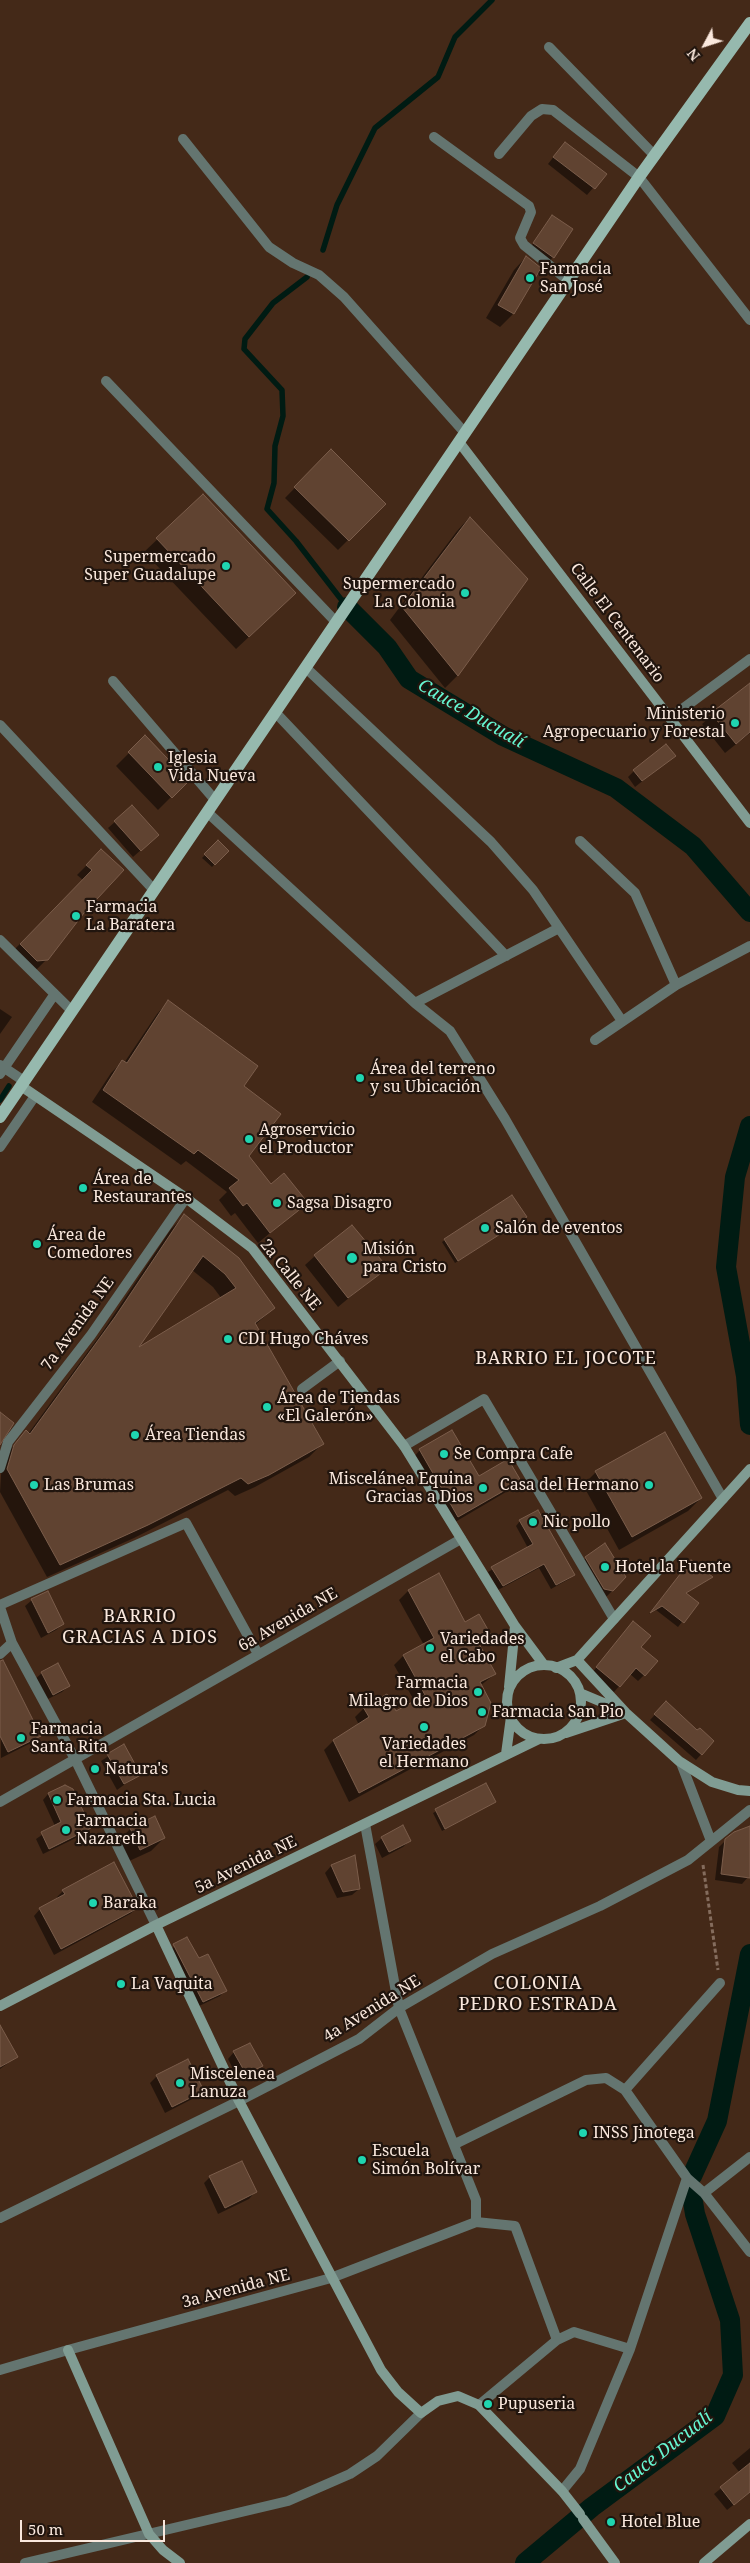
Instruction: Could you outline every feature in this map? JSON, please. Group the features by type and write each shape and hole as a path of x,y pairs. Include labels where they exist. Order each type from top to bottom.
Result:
{"main road":[{"path":"0,1116 639,177 750,23"}],"street":[{"path":"549,47 654,156"},
{"path":"499,154 531,116 542,109 553,110 639,177 750,320"},
{"path":"434,137 529,206 530,212 520,238 530,250 569,281"},
{"path":"183,139 269,247 293,263 319,275 344,297 462,437"},
{"path":"106,381 336,622"},
{"name":"Calle El Centenario","path":"462,437 750,823"},
{"path":"670,718 750,659"},
{"path":"306,668 491,842 533,890 622,1021"},
{"path":"112,681 215,800"},
{"path":"275,712 506,956"},
{"path":"0,725 154,890"},
{"path":"207,812 416,1003 450,1030 505,1119 723,1499"},
{"path":"580,841 635,893 676,985"},
{"path":"416,1003 559,928"},
{"path":"0,940 72,1011"},
{"path":"595,1040 676,985 750,946"},
{"path":"22,1084 1,1069 54,995"},
{"name":"2a Calle NE","path":"22,1084 35,1096 186,1198 252,1248 404,1446 515,1626 544,1665"},
{"path":"0,1147 35,1096"},
{"name":"7a Avenida NE","path":"0,1468 8,1442 91,1334 186,1198"},
{"path":"302,1389 340,1361"},
{"path":"404,1446 484,1399 614,1619"},
{"path":"556,1668 577,1660 749,1470"},
{"path":"258,1654 186,1523 0,1606 12,1644 76,1761 239,2102 381,2370 398,2392 420,2413"},
{"name":"6a Avenida NE","path":"0,1802 76,1761 258,1654 461,1539"},
{"path":"515,1626 508,1706 511,1717 518,1728 528,1735 539,1738 551,1738 626,1713"},
{"path":"0,1654 12,1644"},
{"path":"575,1682 577,1660"},
{"path":"577,1660 626,1713 681,1763 712,1782 738,1790 750,1791"},
{"path":"509,1694 513,1682 521,1673 532,1667 544,1665 567,1673 575,1682 580,1693 581,1705 572,1727 563,1734"},
{"path":"580,1693 626,1713"},
{"path":"506,1754 511,1717"},
{"name":"5a Avenida NE","path":"0,2006 156,1926 539,1738"},
{"path":"681,1763 711,1841"},
{"name":"4a Avenida NE","path":"0,2218 239,2102 359,2039 400,2008 492,1954 600,1906 688,1860 750,1810"},
{"path":"364,1824 400,2008 476,2200 476,2222 516,2226 557,2340"},
{"path":"625,2090 720,1983"},
{"path":"455,2144 586,2080 606,2078 625,2090 687,2178 704,2193 750,2252"},
{"path":"704,2193 750,2157"},
{"path":"562,2491 580,2469 630,2349 687,2178"},
{"name":"3a Avenida NE","path":"0,2370 332,2278 476,2222"},
{"path":"480,2405 557,2340 574,2332 630,2349"},
{"path":"68,2350 149,2534 163,2550 180,2563"},
{"path":"25,2563 288,2501 341,2478 377,2456 420,2413 438,2401 458,2396 480,2405 562,2491 615,2563"},
{"path":"704,2563 750,2524"}],"path":[{"path":"701,1850 720,1983"}],"building":[{"path":"565,142 607,174 595,189 553,157"},
{"path":"552,215 573,229 554,258 533,243"},
{"path":"526,256 541,268 514,314 498,305"},
{"path":"331,449 386,504 349,541 294,487"},
{"name":"Supermercado Super Guadalupe","path":"203,494 296,593 249,637 156,538"},
{"name":"Supermercado La Colonia","path":"470,517 528,579 458,676 402,607"},
{"name":"Ministerio Agropecuario y Forestal","path":"750,683 750,732 736,744 711,713"},
{"name":"Iglesia Vida Nueva","path":"145,735 189,781 172,798 128,752"},
{"path":"666,744 676,756 642,781 633,770"},
{"path":"132,805 159,835 141,851 114,821"},
{"path":"218,840 229,851 215,865 204,854"},
{"path":"101,849 124,870 84,913 48,960 37,961 20,944 92,870 86,865"},
{"path":"168,1000 258,1066 244,1086 281,1114 249,1156 271,1184 284,1173 308,1203 270,1233 247,1203 243,1206 229,1188 239,1180 198,1150 194,1154 103,1090 122,1060 127,1063"},
{"name":"Salón de eventos","path":"512,1195 527,1217 458,1261 444,1239"},
{"name":"Área Tiendas","path":"184,1214 239,1258 275,1308 255,1323 324,1444 269,1475 248,1484 241,1478 148,1525 60,1565 7,1469 14,1445 26,1430 30,1434 115,1317","holes":["203,1256 225,1274 236,1288 139,1347"]},
{"path":"352,1225 388,1268 348,1298 314,1255"},
{"path":"0,1412 14,1423 0,1445"},
{"path":"452,1430 479,1476 508,1459 521,1481 458,1517 419,1449"},
{"name":"Casa del Hermano","path":"665,1432 702,1498 632,1537 595,1471"},
{"path":"538,1510 575,1575 556,1585 544,1564 503,1586 491,1567 533,1544 519,1520"},
{"name":"Hotel la Fuente","path":"605,1543 626,1577 613,1591 604,1589 585,1557"},
{"path":"691,1560 713,1577 686,1593 699,1603 684,1623 662,1606 650,1613"},
{"path":"439,1573 465,1622 479,1614 491,1635 478,1642 496,1674 480,1682 491,1703 485,1726 359,1793 333,1740 369,1717 363,1707 387,1694 396,1711 425,1695 403,1655 434,1638 408,1590"},
{"path":"48,1591 64,1624 48,1633 31,1599"},
{"path":"633,1621 651,1636 641,1647 658,1661 645,1676 636,1668 620,1687 596,1667"},
{"path":"3,1660 41,1736 8,1752 0,1736 0,1661"},
{"path":"58,1663 70,1686 53,1695 41,1672"},
{"path":"666,1701 697,1730 700,1728 714,1741 702,1755 654,1714"},
{"path":"124,1744 141,1775 124,1784 107,1754"},
{"path":"486,1783 496,1802 445,1829 435,1809"},
{"path":"65,1785 73,1789 91,1828 49,1849 41,1832 61,1822 48,1793"},
{"path":"155,1816 165,1838 140,1850 130,1828"},
{"path":"403,1825 411,1841 389,1852 381,1837"},
{"path":"750,1826 750,1878 721,1874 725,1839 734,1832"},
{"path":"355,1855 360,1889 343,1892 331,1865"},
{"path":"114,1862 138,1908 61,1949 39,1908 65,1894 62,1890"},
{"path":"187,1937 199,1958 208,1954 227,1991 203,2002 173,1944"},
{"path":"0,2025 18,2057 0,2067"},
{"path":"250,2043 263,2066 246,2074 233,2051"},
{"name":"Miscelenea Lanuza","path":"188,2059 204,2091 172,2107 156,2075"},
{"path":"242,2161 257,2192 225,2208 209,2176"},
{"path":"750,2463 750,2492 734,2505 720,2487"}],"waterway":[{"path":"323,250 337,205 375,128 438,77 455,37 492,0"},
{"path":"307,277 273,303 245,339 244,349 282,390 283,416 275,446 274,483 267,509 296,541 347,607"},
{"name":"Cauce Ducualí","path":"347,607 387,647 409,679 503,736 616,788 693,846 750,912"},
{"path":"0,1100 9,1086"},
{"name":"Cauce Ducualí","path":"750,1126 735,1177 726,1267 746,1376 750,1425"},
{"name":"Cauce Ducualí","path":"692,2176 717,2121 750,1954"},
{"name":"Cauce Ducualí","path":"525,2563 592,2507 715,2416 733,2375 730,2320 695,2214 691,2190"}],"place":[{"name":"Farmacia San José","path":"530,278"},
{"name":"Supermercado Super Guadalupe","path":"226,566"},
{"name":"Supermercado La Colonia","path":"465,593"},
{"name":"Ministerio Agropecuario y Forestal","path":"735,723"},
{"name":"Iglesia Vida Nueva","path":"158,767"},
{"name":"Farmacia La Baratera","path":"76,916"},
{"name":"Área del terreno y su Ubicación","path":"360,1078"},
{"name":"Agroservicio el Productor","path":"249,1139"},
{"name":"Área de Restaurantes","path":"83,1188"},
{"name":"Sagsa Disagro","path":"277,1203"},
{"name":"Salón de eventos","path":"485,1228"},
{"name":"Área de Comedores","path":"37,1244"},
{"name":"Misión para Cristo","path":"352,1258"},
{"name":"CDI Hugo Cháves","path":"228,1339"},
{"name":"Área de Tiendas «El Galerón»","path":"267,1407"},
{"name":"Área Tiendas","path":"135,1435"},
{"name":"Se Compra Cafe","path":"444,1454"},
{"name":"Las Brumas","path":"34,1485"},
{"name":"Casa del Hermano","path":"649,1485"},
{"name":"Miscelánea Equina Gracias a Dios","path":"483,1488"},
{"name":"Nic pollo","path":"533,1522"},
{"name":"Hotel la Fuente","path":"605,1567"},
{"name":"Variedades el Cabo","path":"430,1648"},
{"name":"Farmacia Milagro de Dios","path":"478,1692"},
{"name":"Farmacia San Pio","path":"482,1712"},
{"name":"Variedades el Hermano","path":"424,1727"},
{"name":"Farmacia Santa Rita","path":"21,1738"},
{"name":"Natura's","path":"95,1769"},
{"name":"Farmacia Sta. Lucia","path":"57,1800"},
{"name":"Farmacia Nazareth","path":"66,1830"},
{"name":"Baraka","path":"93,1903"},
{"name":"La Vaquita","path":"121,1984"},
{"name":"Miscelenea Lanuza","path":"180,2083"},
{"name":"INSS Jinotega","path":"583,2133"},
{"name":"Escuela Simón Bolívar","path":"362,2160"},
{"name":"Pupuseria","path":"488,2404"},
{"name":"Hotel Blue","path":"611,2522"}],"district":[{"name":"BARRIO EL JOCOTE","path":"566,1359"},
{"name":"BARRIO GRACIAS A DIOS","path":"140,1627"},
{"name":"COLONIA PEDRO ESTRADA","path":"538,1994"}]}
